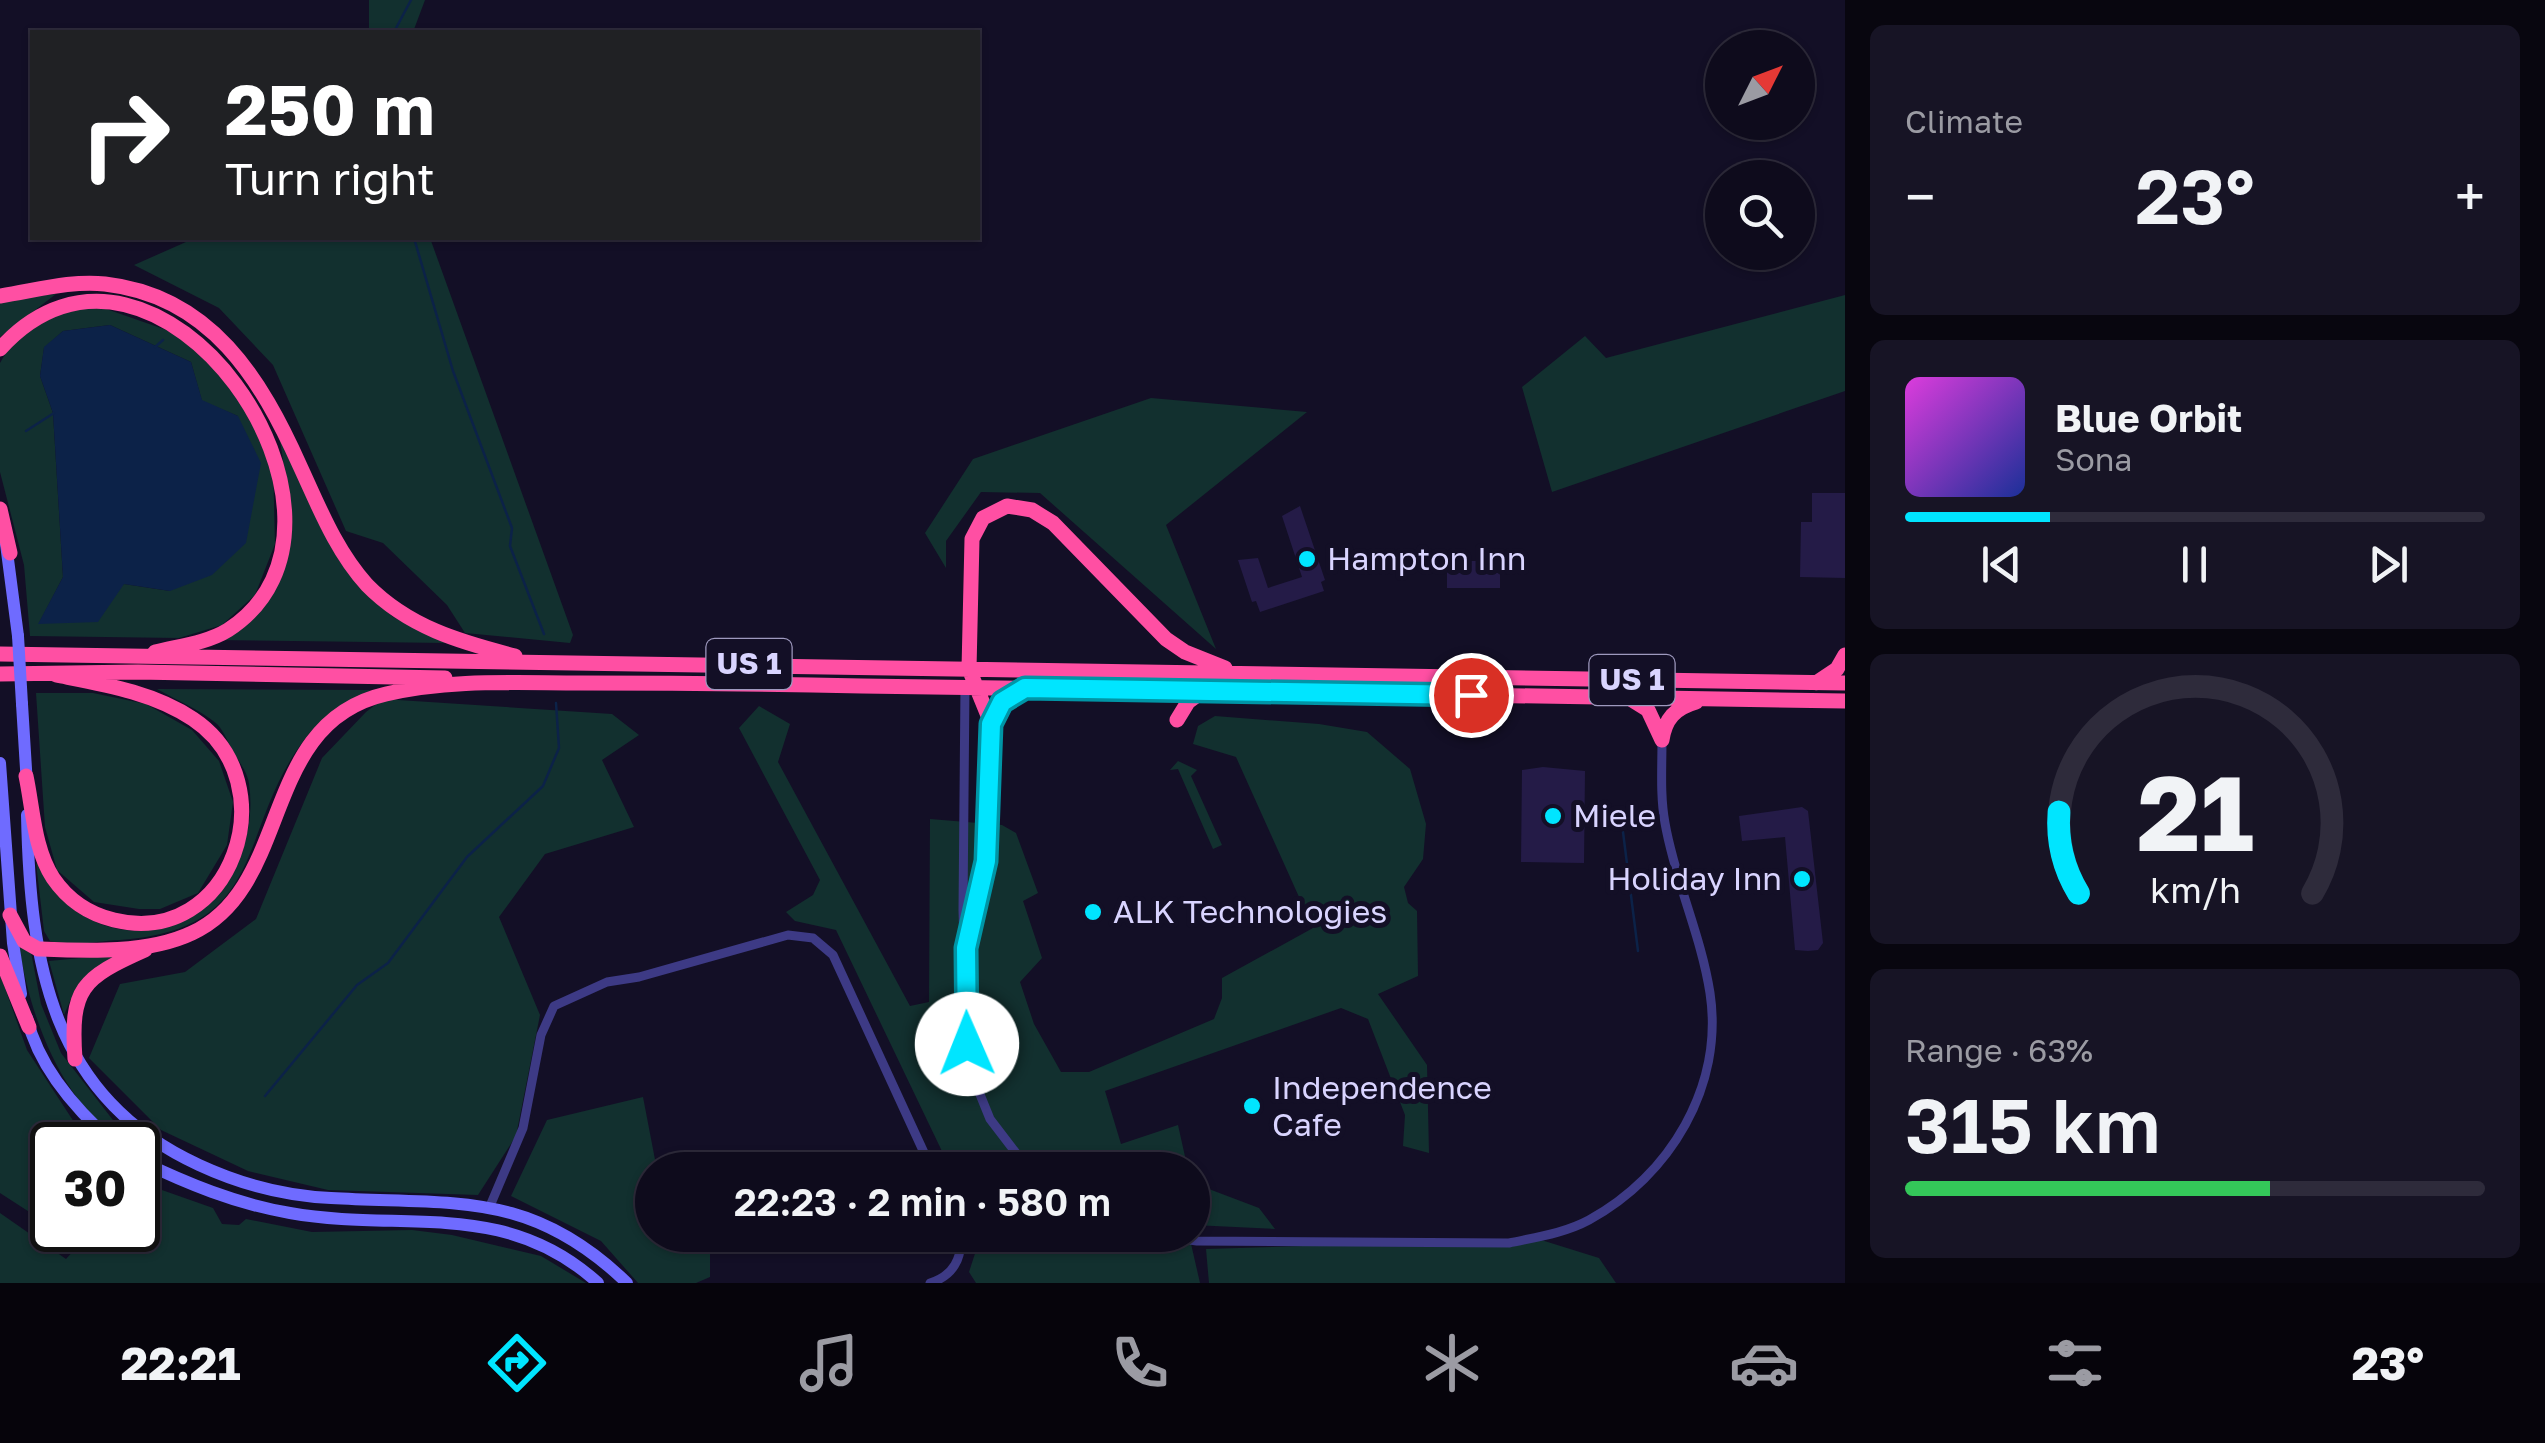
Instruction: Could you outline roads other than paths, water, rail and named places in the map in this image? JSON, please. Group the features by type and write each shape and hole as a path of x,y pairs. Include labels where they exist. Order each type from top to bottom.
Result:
{"highway":[{"path":"0,296 105,284 138,290 194,318 217,335 258,381 330,530 368,586 424,628 459,642 529,660"},
{"path":"0,349 18,329 46,311 74,302 134,308 195,341 244,392 262,424 276,460 282,523 274,574 260,601 224,632 136,656"},
{"path":"991,724 972,687 969,668 972,540 984,518 1007,506 1032,510 1053,523 1166,639 1184,652 1233,671"},
{"path":"0,508 10,554"},
{"name":"US 1","path":"0,654 479,664 529,660 1233,671 1845,684"},
{"path":"1816,683 1837,669 1845,655"},
{"name":"US 1","path":"0,674 409,676 478,683 972,687 1845,703"},
{"path":"26,776 41,853 52,876 68,897 97,916 127,923 178,916 221,880 236,854 242,800 233,766 216,740 194,720 164,704 108,685 56,675"},
{"path":"75,1058 72,1017 87,983 109,966 156,944 192,933 233,900 248,877 306,748 332,720 381,695 478,683"},
{"path":"991,724 1002,702 1025,688"},
{"path":"1153,690 1177,720 1188,702 1203,691"},
{"path":"1624,697 1648,710 1662,740"},
{"path":"1662,740 1664,725 1673,712 1709,698"},
{"path":"10,915 24,941 38,949 156,944"},
{"path":"0,956 29,1027"}],"street":[{"path":"0,528 10,554 18,636 28,852 38,949 46,990 75,1058 106,1100 164,1149 231,1180 328,1198 464,1201 490,1206 582,1245 626,1283"},
{"path":"972,687 963,910 967,1044 977,1088 990,1119 1015,1152"},
{"path":"966,948 986,861 991,724"},
{"path":"1210,1241 1509,1242 1559,1232 1588,1220 1628,1196 1647,1177 1677,1142 1690,1116 1710,1051 1712,1018 1701,952 1665,826 1662,740"},
{"path":"0,763 17,979 29,1027 68,1096 93,1122"},
{"path":"490,1206 523,1128 541,1035 554,1006 607,982 639,977 788,935 812,938 833,955 924,1152"},
{"path":"160,1169 244,1203 292,1214 487,1226 548,1248 598,1283"},
{"path":"930,1283 954,1268 960,1252"}],"water":[{"path":"110,325 191,362 202,400 238,416 261,463 246,543 212,575 170,591 124,584 98,622 38,624 63,577 53,413 40,376 44,347 63,331"}],"waterway":[{"path":"395,30 411,0"},
{"path":"415,240 453,371 512,528 510,546 544,634"},
{"path":"155,347 163,340"},
{"path":"26,431 54,413"},
{"path":"265,1096 357,985 388,963 467,857 543,786 559,748 556,703"},
{"path":"1623,832 1638,951"},
{"path":"1616,884 1628,884"}],"place":[{"name":"Hampton Inn","path":"1307,559"},
{"name":"Miele","path":"1553,816"},
{"name":"Holiday Inn","path":"1802,879"},
{"name":"ALK Technologies","path":"1093,912"},
{"name":"Independence Cafe","path":"1252,1106"}]}
